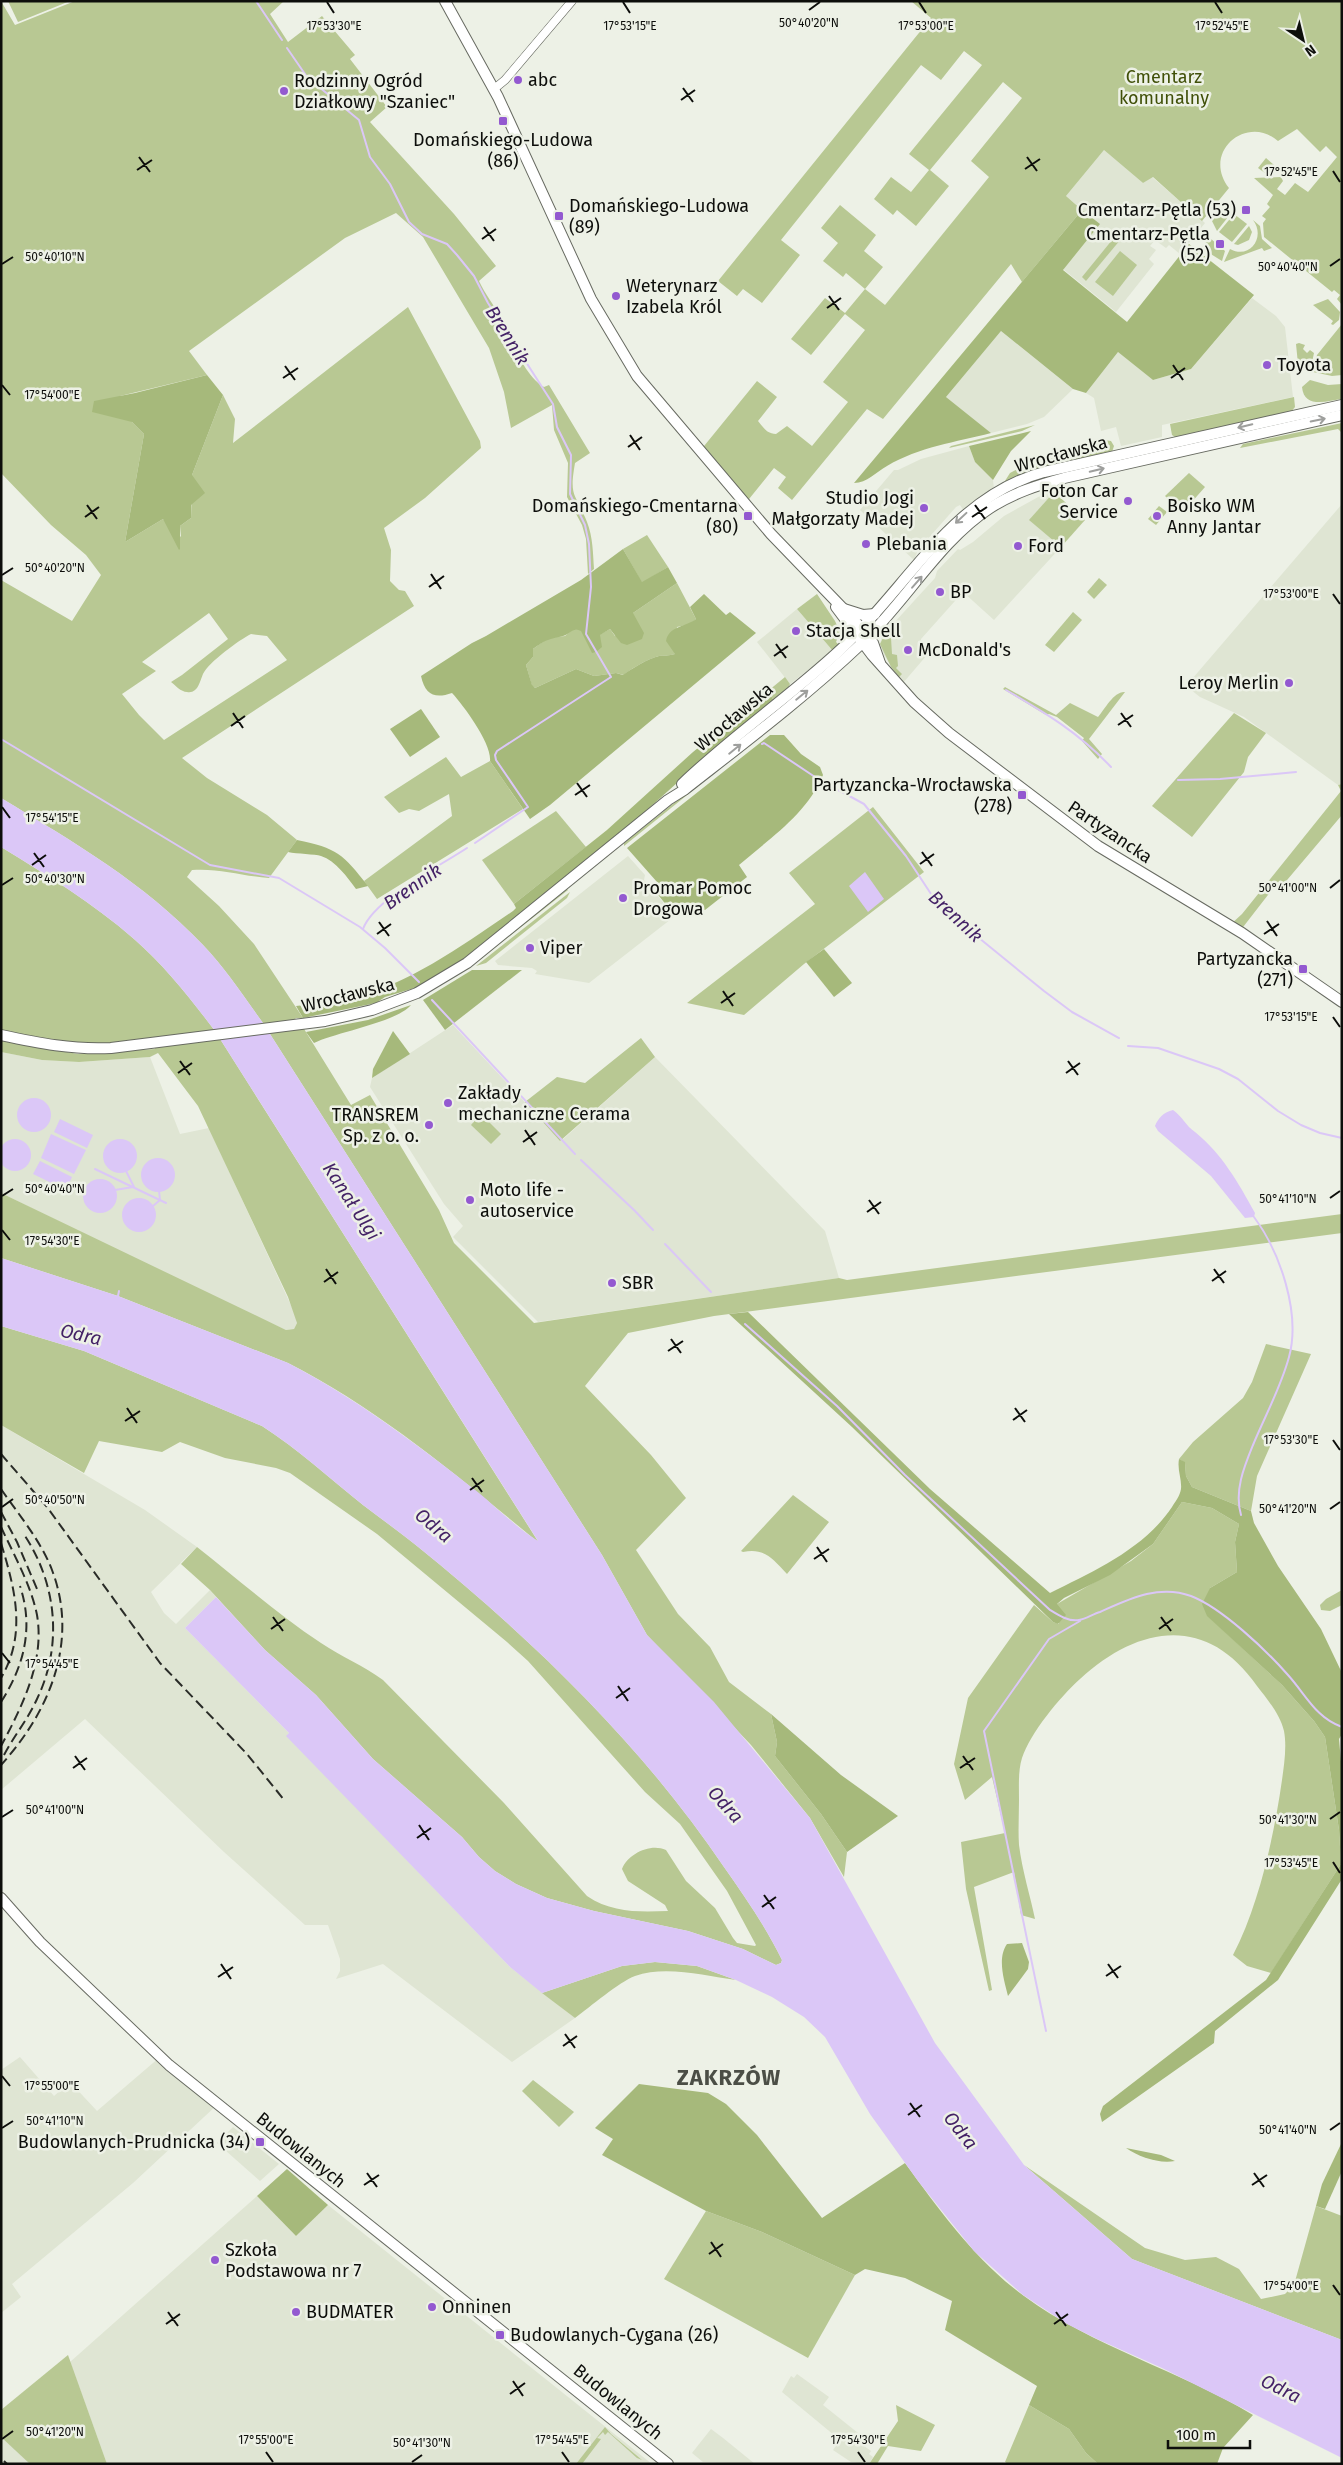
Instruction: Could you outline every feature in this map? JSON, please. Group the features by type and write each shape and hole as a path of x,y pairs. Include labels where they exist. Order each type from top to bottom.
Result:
{"main road":[{"path":"445,1 494,89 591,300 637,376 771,534 844,610 862,636"},
{"name":"Wrocławska","path":"1,1035 48,1045 87,1049 151,1044 299,1024 372,1010 416,993 444,979 467,963 668,800 785,710 851,654 875,614 946,534 968,512 992,495 1019,481 1044,472 1342,405"},
{"name":"Wrocławska","path":"668,800 677,788 726,744 862,636 967,527 991,508 1023,491 1064,478 1342,416"},
{"path":"830,596 862,636"},
{"path":"844,610 863,615 875,614"},
{"name":"Partyzancka","path":"862,636 880,663 903,690 935,722 1076,831 1248,937 1342,1002"},
{"path":"851,654 880,663"},
{"name":"Budowlanych","path":"1,1898 40,1942 169,2065 668,2464"}],"street":[{"path":"494,89 505,80 572,1"}],"shaded area":[{"path":"1104,150 1143,183 1152,177 1205,223 1180,254 1169,245 1166,248 1155,240 1150,246 1156,250 1149,259 1154,264 1116,312 1063,269 1099,224 1066,196"},
{"path":"1252,298 1276,316 1285,327 1293,397 1162,425 1162,437 1121,446 1116,427 1101,431 1094,398 1086,393 1118,352 1153,380 1191,369"},
{"path":"1001,331 1073,389 1044,417 1027,424 991,433 946,397"},
{"path":"969,446 975,462 993,480 994,489 964,511 960,505 956,507 918,550 914,560 860,510 894,470 898,470 921,459"},
{"path":"1051,490 1054,492 1030,520 1061,547 994,620 963,592 921,639 921,645 927,655 903,683 884,655 880,644 882,636 935,578 937,571 958,549 960,550 973,542 1004,516"},
{"path":"1342,504 1342,784 1338,785 1244,717 1200,697 1186,686"},
{"path":"797,609 833,651 790,684 757,642"},
{"path":"628,856 645,875 644,880 675,916 589,983 535,974 537,971 532,968 498,965 495,961"},
{"path":"453,1025 561,1141 655,1057 825,1231 839,1278 538,1322 453,1237 463,1226 444,1204 370,1087 372,1078"},
{"path":"1,1052 42,1060 79,1062 150,1057 180,1134 209,1128 295,1314 297,1323 294,1329 286,1330 211,1296 1,1193"},
{"path":"1,1425 145,1510 197,1547 151,1592 164,1613 176,1624 210,1590 216,1597 185,1628 289,1733 287,1736 510,1967 575,2018 512,2062 383,1964 336,1979 340,1971 340,1959 328,1925 305,1925 224,1852 85,1719 1,1790"},
{"path":"20,2057 54,2096 70,2082 97,2111 160,2057 218,2104 133,2183 12,2284 21,2297 1,2313 1,2070"},
{"path":"233,2127 279,2164 260,2181 217,2143"},
{"path":"257,2196 296,2236 328,2205 652,2464 107,2464 70,2362"},
{"path":"797,2374 829,2397 823,2405 868,2441 864,2446 871,2451 869,2454 873,2457 869,2464 851,2462 833,2450 840,2440 782,2392 791,2376 794,2378"},
{"path":"711,2429 755,2464 703,2462 692,2453"},
{"path":"1,2437 23,2456 30,2464 1,2464"}],"green space":[{"path":"1,1 15,25 75,1 284,1 270,14 288,42 322,16 355,55 350,59 387,107 370,122 454,214 496,266 479,281 481,286 501,318 524,366 537,382 544,387 549,385 590,453 575,463 573,489 587,522 594,569 588,574 586,539 582,525 567,497 568,463 554,430 552,405 511,428 504,392 489,348 423,237 396,213 345,238 189,351 207,375 120,396 132,422 144,434 125,542 163,519 181,537 180,526 191,518 192,475 223,395 235,419 233,443 408,307 480,441 481,448 425,498 384,528 391,550 390,581 399,590 405,591 414,606 182,758 207,778 267,815 297,840 269,878 202,870 192,870 187,877 219,906 254,944 303,1018 295,1018 301,1024 351,1105 370,1095 439,1210 454,1243 534,1323 839,1278 847,1280 1342,1214 1342,1233 714,1316 628,1333 585,1386 651,1455 686,1498 636,1550 678,1614 710,1647 729,1682 771,1714 777,1742 775,1756 821,1814 847,1852 844,1877 810,1818 751,1745 647,1635 602,1555 263,1023 227,973 203,945 157,902 82,848 1,798 1,580 72,621 101,575 86,555 51,525 1,473","holes":["209,613 228,639 171,682 185,692 194,691 206,669 232,646 251,634 267,636 287,660 164,740 139,715 122,694 156,671 142,662"]},
{"path":"8,1 70,1 18,22"},
{"name":"Cmentarz komunalny","path":"911,1 1342,1 1342,305 1337,299 1340,295 1334,290 1332,292 1264,237 1263,223 1266,219 1262,216 1270,207 1267,204 1273,195 1254,178 1281,177 1283,181 1277,189 1285,195 1295,183 1308,192 1337,157 1326,146 1320,152 1297,129 1278,141 1266,134 1253,132 1241,135 1231,141 1224,150 1220,162 1222,175 1229,188 1202,221 1153,177 1143,183 1104,150 1066,196 1082,210 1022,282 1011,264 883,419 867,409 792,500 778,488 786,477 774,468 745,504 700,451 757,381 777,397 758,421 762,426 776,434 787,426 812,446 848,402 823,382 865,330 845,314 811,355 791,339 825,298 845,313 865,289 885,305 989,177 971,161 1022,98 1003,82 930,170 949,186 916,226 897,210 893,215 874,199 891,177 911,192 929,170 909,154 982,65 964,51 941,80 921,65 781,240 800,255 762,303 743,289 737,296 718,281 931,18"},
{"path":"1266,158 1282,172 1265,173 1258,168"},
{"path":"840,205 876,235 864,251 883,267 865,289 846,273 843,277 823,261 838,243 821,228"},
{"path":"1226,209 1232,212 1217,231 1212,221 1219,211"},
{"path":"1082,210 1100,224 1063,270 1127,322 1189,244 1254,295 1191,369 1153,380 1118,352 1086,393 1073,389 1001,331 946,397 991,433 912,454 899,459 859,483 854,483"},
{"path":"1234,214 1247,224 1232,242 1219,232"},
{"path":"1253,220 1260,226 1262,239 1272,248 1264,251 1262,248 1224,262 1230,249 1244,252 1254,245 1258,233"},
{"path":"1249,226 1252,232 1249,240 1238,245 1234,244"},
{"path":"1121,229 1126,233 1086,281 1082,277"},
{"path":"1210,238 1225,251 1222,261 1201,248"},
{"path":"1120,251 1137,265 1113,296 1095,282"},
{"path":"1328,299 1340,312 1339,320 1333,325 1331,324 1333,321 1313,305"},
{"path":"1342,324 1342,375 1332,376 1313,372 1317,355"},
{"path":"1296,344 1305,345 1303,349 1307,353 1310,350 1314,353 1311,367 1307,370 1298,364"},
{"path":"207,375 223,395 192,475 205,493 191,505 191,518 180,526 180,549 163,519 125,542 144,434 132,422 92,412 94,401"},
{"path":"1310,380 1328,385 1342,384 1342,399 1323,402 1312,401 1304,394 1302,387"},
{"path":"1294,397 1295,407 1291,412 1175,437 1172,435 1170,424"},
{"path":"1342,423 1342,433 1338,429 1240,448 1243,444"},
{"path":"1035,425 1022,431 949,448 951,446"},
{"path":"1031,431 1011,451 993,480 975,462 969,446"},
{"path":"1104,440 1111,441 1114,446 1112,452 1044,468 1003,484 1010,473 1021,467 1100,445"},
{"path":"1189,473 1205,487 1183,512 1165,496"},
{"path":"1054,492 1085,520 1061,547 1029,520"},
{"name":"Boisko WM Anny Jantar","path":"1159,506 1167,512 1156,525 1148,519"},
{"path":"647,535 668,567 642,583 623,549"},
{"path":"623,549 642,582 668,567 677,583 633,613 644,633 642,639 627,645 621,643 610,629 600,635 602,647 592,653 581,631 578,630 573,630 566,635 547,640 533,649 533,657 526,665 532,685 535,688 576,669 594,676 616,673 623,675 650,659 675,654 666,641 668,636 670,632 696,619 690,607 704,594 726,615 730,612 756,633 550,805 530,819 490,761 487,745 482,735 463,707 452,693 441,696 432,694 425,688 421,676 472,643 581,580"},
{"path":"1099,578 1107,585 1094,599 1087,592"},
{"path":"677,583 696,619 690,624 677,627 675,654 651,659 624,675 616,673 594,676 576,669 535,688 532,686 526,665 533,657 533,649 548,638 565,636 572,630 578,629 599,635 610,629 615,636 633,613"},
{"path":"817,594 840,632 836,642 839,645 833,651 797,609"},
{"path":"1073,612 1082,620 1054,652 1045,645"},
{"path":"886,632 893,635 891,638 892,654 897,655 898,666 896,668 902,674 899,677 891,667 880,644"},
{"path":"785,677 790,684 787,690 774,701 768,691"},
{"path":"1005,687 1056,715 1070,703 1098,717 1113,697 1121,692 1125,692 1089,739 1102,754 1098,759 1082,741 1084,738 1057,717 1049,714 1046,715 1003,689"},
{"path":"768,691 774,701 727,738 628,827 463,959 418,987 385,997 376,1003 303,1018 296,1006 349,999 393,984 434,962 513,911 516,908 514,904 607,830 693,752"},
{"path":"421,709 440,737 410,757 390,729"},
{"path":"1234,713 1266,733 1248,757 1244,772 1192,837 1152,806"},
{"path":"770,735 784,735 801,754 820,767 823,775 816,789 787,824 739,865 747,877 705,910 695,907 675,916 655,891 657,882 627,848"},
{"path":"749,745 624,846 624,843"},
{"path":"446,757 461,777 490,761 523,809 377,899 364,881 452,816 449,794 419,811 409,809 399,813 384,797"},
{"path":"1342,784 1342,815 1282,886 1278,882 1240,931 1230,925 1242,914 1341,791 1338,785"},
{"path":"873,807 924,872 804,964 744,1015 687,1003 815,904 789,873"},
{"path":"556,811 586,847 514,904 482,860"},
{"path":"297,840 321,846 338,854 352,866 368,886 356,889 336,865 326,858 288,852"},
{"path":"1,847 69,890 134,939 177,983 206,1019 539,1543 418,1446 387,1423 322,1381 288,1363 118,1296 1,1258 1,1193 286,1330 294,1329 297,1323 288,1297 198,1106 158,1053 150,1057 79,1062 42,1060 1,1052 1,1040 78,1054 155,1049 150,1040 118,1043 60,1043 1,1031"},
{"path":"567,889 568,890 473,963"},
{"path":"570,892 567,898 486,963 476,966"},
{"path":"824,949 852,983 834,997 806,962"},
{"path":"472,970 522,970 445,1030 423,1000"},
{"path":"411,1005 393,1017 314,1043 306,1032 368,1020"},
{"path":"393,1031 410,1054 372,1078 373,1069"},
{"path":"641,1038 655,1057 560,1141 525,1102 557,1077 585,1083"},
{"path":"479,1116 483,1116 501,1134 491,1144 471,1125"},
{"path":"748,1312 930,1489 1050,1593 1117,1558 1133,1547 1161,1522 1179,1496 1181,1485 1179,1459 1185,1462 1186,1476 1192,1487 1251,1511 1254,1523 1278,1566 1321,1629 1342,1673 1342,1734 1339,1739 1342,1773 1342,1879 1278,1980 1215,2031 1214,2043 1102,2122 1100,2114 1103,2106 1266,1980 1341,1864 1339,1830 1325,1737 1314,1721 1282,1685 1207,1616 1202,1604 1210,1588 1237,1572 1235,1542 1239,1524 1212,1508 1182,1502 1153,1544 1110,1575 1064,1598 1057,1604 1066,1615 1058,1624 1053,1622 852,1427 729,1314"},
{"path":"1,1326 84,1351 262,1426 301,1454 460,1581 543,1656 582,1695 657,1778 692,1822 747,1901 776,1948 782,1960 781,1963 776,1965 743,1949 688,1931 594,1911 547,1898 516,1884 495,1871 479,1857 462,1837 373,1759 316,1695 265,1650 210,1590 181,1564 197,1547 305,1632 383,1680 504,1803 587,1896 606,1906 626,1910 668,1911 665,1905 628,1881 622,1869 629,1859 640,1851 660,1848 666,1850 686,1881 715,1908 737,1943 756,1945 727,1891 680,1824 645,1792 528,1661 377,1534 290,1473 276,1468 225,1458 180,1442 162,1452 99,1441 84,1473 1,1425"},
{"path":"1266,1344 1311,1354 1257,1476 1251,1511 1192,1487 1186,1476 1185,1463 1179,1459 1193,1442 1243,1398 1252,1382"},
{"path":"793,1495 829,1522 787,1574 763,1553 741,1551"},
{"path":"1182,1502 1212,1508 1239,1524 1235,1542 1237,1572 1210,1588 1208,1616 1282,1685 1314,1721 1325,1737 1339,1830 1341,1864 1271,1973 1247,1966 1233,1955 1258,1892 1270,1847 1284,1768 1284,1731 1269,1701 1237,1663 1217,1647 1195,1638 1172,1635 1149,1638 1126,1647 1102,1661 1080,1679 1046,1716 1026,1748 1019,1773 1019,1845 1035,1919 1021,1915 1014,1872 974,1887 992,1990 989,1991 966,1889 961,1842 1005,1833 992,1777 965,1800 954,1764 968,1698 1034,1605 1053,1622 1059,1624 1057,1604 1131,1561 1153,1544"},
{"path":"1342,1590 1342,1605 1330,1611 1321,1610 1320,1605 1326,1599"},
{"path":"771,1714 841,1775 898,1816 847,1852 821,1814 775,1756 777,1742"},
{"path":"1022,1943 1029,1962 1028,1969 1008,1996 1002,1969 1002,1956 1007,1944"},
{"path":"655,1962 697,1966 736,1980 686,1972 659,1971 647,1973 628,1979 575,2018 542,1993 622,1966"},
{"path":"533,2080 574,2112 559,2127 522,2091"},
{"path":"639,2084 708,2093 726,2104 757,2135 822,2218 905,2163 945,2217 974,2251 1024,2296 1078,2330 1225,2399 1253,2415 1223,2448 1217,2464 1098,2464 1086,2453 1069,2429 1029,2405 1037,2386 945,2330 952,2301 905,2278 865,2269 855,2275 762,2232 706,2211 602,2155 613,2139 595,2128"},
{"path":"1342,2142 1342,2171 1325,2209 1316,2206 1322,2184"},
{"path":"1126,2148 1161,2155 1175,2161 1162,2162 1149,2159"},
{"path":"1024,2165 1145,2248 1185,2260 1216,2257 1239,2269 1261,2299 1285,2294 1294,2285 1316,2206 1342,2216 1342,2340 1132,2259"},
{"path":"287,2169 328,2205 296,2236 257,2196"},
{"path":"706,2211 762,2232 855,2275 808,2358 664,2279"},
{"path":"68,2355 107,2464 30,2464 1,2437 1,2410"},
{"path":"896,2405 935,2425 921,2451 888,2446 877,2464 869,2464 898,2421"},
{"path":"1029,2405 1069,2429 1086,2453 1098,2464 1008,2464 1005,2462"},
{"path":"605,2427 642,2460 637,2458 608,2432 605,2435 603,2432 597,2438 601,2439 582,2464 576,2464"}],"water":[{"path":"1,798 82,848 157,902 203,945 235,983 263,1023 602,1555 647,1635 714,1702 810,1818 935,2043 1024,2165 1132,2259 1342,2340 1342,2458 1162,2368 1067,2324 1023,2295 974,2251 918,2181 870,2114 825,2037 804,2017 772,1997 736,1980 697,1966 655,1962 622,1966 542,1993 510,1967 286,1736 289,1733 185,1628 216,1597 265,1650 316,1695 373,1759 462,1837 479,1857 495,1871 516,1884 547,1898 594,1911 688,1931 743,1949 776,1965 781,1963 782,1960 776,1948 747,1901 692,1822 657,1778 621,1736 543,1656 460,1581 301,1454 262,1426 84,1351 1,1326 1,1258 118,1296 288,1363 338,1391 410,1440 538,1541 215,1031 167,971 134,939 86,901 1,847"},
{"path":"865,872 884,899 868,912 849,886"},
{"path":"34,1098 46,1103 51,1115 46,1127 34,1132 22,1127 17,1115 22,1103"},
{"path":"1173,1110 1221,1159 1249,1202 1255,1213 1254,1217 1245,1218 1211,1176 1158,1131 1155,1126 1158,1120 1164,1114"},
{"path":"60,1119 93,1135 87,1148 54,1132"},
{"path":"51,1134 86,1150 74,1174 41,1158"},
{"path":"15,1139 21,1140 26,1144 30,1149 30,1161 26,1166 21,1170 15,1171 9,1170 4,1166 0,1161 -1,1155 0,1149 4,1144 9,1140"},
{"path":"120,1139 132,1144 137,1156 132,1168 120,1173 108,1168 103,1156 108,1144"},
{"path":"158,1158 170,1163 175,1175 170,1187 158,1192 146,1187 141,1175 146,1163"},
{"path":"40,1161 72,1177 66,1190 33,1174"},
{"path":"100,1179 112,1184 117,1196 112,1208 100,1213 88,1208 83,1196 88,1184"},
{"path":"139,1198 151,1203 156,1215 151,1227 139,1232 127,1227 122,1215 127,1203"}],"waterway":[{"name":"Brennik","path":"256,1 282,40"},
{"name":"Brennik","path":"287,48 307,77 359,120 370,157 390,184 409,222 422,234 447,244 474,276 488,303 553,404 557,427 571,455 570,494 585,525 589,544 591,587 586,634 611,677 497,751 495,755 496,760 528,807 475,843"},
{"path":"1006,690 1062,724 1111,767"},
{"path":"1,739 210,865 279,878 360,927 385,948 419,982"},
{"name":"Brennik","path":"762,744 764,743 818,779 864,804 906,856 935,900 952,916 1072,1012 1119,1038"},
{"path":"1178,780 1220,779 1296,772"},
{"name":"Brennik","path":"363,929 380,906 394,895 467,848"},
{"path":"432,1000 575,1154"},
{"name":"Brennik","path":"1128,1046 1158,1048 1219,1069 1238,1079 1278,1111 1301,1125 1320,1133 1342,1138"},
{"path":"581,1160 653,1230"},
{"path":"95,1169 166,1203"},
{"path":"126,1171 134,1187"},
{"path":"115,1190 133,1187"},
{"path":"153,1206 160,1200 159,1191"},
{"path":"1241,1515 1239,1488 1243,1470 1282,1379 1292,1340 1292,1321 1286,1284 1272,1247 1254,1217"},
{"path":"665,1244 711,1292"},
{"path":"118,1296 119,1291"},
{"path":"745,1324 837,1406 905,1475 1050,1610 1068,1619 1079,1620 1122,1602 1156,1592 1179,1593 1191,1596 1216,1610 1256,1642 1279,1665 1318,1712 1342,1727"},
{"path":"1046,2031 984,1731 1049,1639 1080,1621"}],"railway":[{"path":"1,1454 47,1507 160,1663 247,1754 285,1801"},
{"path":"1,1489 29,1528 47,1559 60,1597 62,1623 61,1649 55,1674 46,1698 33,1722 1,1765"},
{"path":"1,1512 17,1542 37,1589"},
{"path":"1,1527 31,1593 39,1632 38,1649 30,1683 17,1716 1,1746"},
{"path":"4,1755 37,1699 51,1657 53,1636 49,1593 43,1572 23,1533"},
{"path":"1,1543 11,1577 16,1611 14,1645 1,1678"},
{"path":"1,1702 16,1675 24,1646 26,1617 20,1586"},
{"path":"4,2461 7,2464"}],"place":[{"name":"abc","path":"518,80"},
{"name":"Rodzinny Ogród Działkowy \"Szaniec\"","path":"284,91"},
{"name":"Domańskiego-Ludowa (86)","path":"503,121"},
{"name":"Cmentarz-Pętla (53)","path":"1246,210"},
{"name":"Domańskiego-Ludowa (89)","path":"559,216"},
{"name":"Cmentarz-Pętla (52)","path":"1220,244"},
{"name":"Weterynarz Izabela Król","path":"616,296"},
{"name":"Toyota","path":"1267,365"},
{"name":"Foton Car Service","path":"1128,501"},
{"name":"Studio Jogi Małgorzaty Madej","path":"924,508"},
{"name":"Domańskiego-Cmentarna (80)","path":"748,516"},
{"name":"Boisko WM Anny Jantar","path":"1157,516"},
{"name":"Plebania","path":"866,544"},
{"name":"Ford","path":"1018,546"},
{"name":"BP","path":"940,592"},
{"name":"Stacja Shell","path":"796,631"},
{"name":"McDonald's","path":"908,650"},
{"name":"Leroy Merlin","path":"1289,683"},
{"name":"Partyzancka-Wrocławska (278)","path":"1022,795"},
{"name":"Promar Pomoc Drogowa","path":"623,898"},
{"name":"Viper","path":"530,948"},
{"name":"Partyzancka (271)","path":"1303,969"},
{"name":"Zakłady mechaniczne Cerama","path":"448,1103"},
{"name":"TRANSREM Sp. z o. o.","path":"429,1125"},
{"name":"Moto life - autoservice","path":"470,1200"},
{"name":"SBR","path":"612,1283"},
{"name":"Budowlanych-Prudnicka (34)","path":"260,2142"},
{"name":"Szkoła Podstawowa nr 7","path":"215,2260"},
{"name":"Onninen","path":"432,2307"},
{"name":"BUDMATER","path":"296,2312"},
{"name":"Budowlanych-Cygana (26)","path":"500,2335"}],"district":[{"name":"ZAKRZÓW","path":"729,2077"}],"water label":[{"name":"Kanał Ulgi","path":"352,1201"},
{"name":"Odra","path":"81,1334"},
{"name":"Odra","path":"434,1525"},
{"name":"Odra","path":"726,1804"},
{"name":"Odra","path":"961,2130"},
{"name":"Odra","path":"1281,2388"}]}
